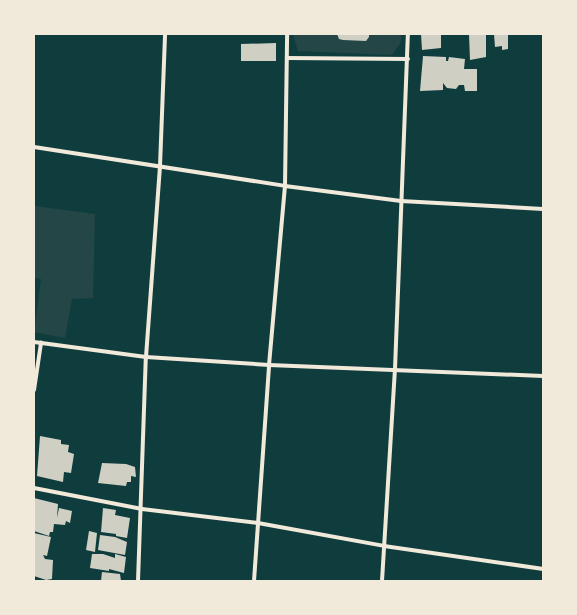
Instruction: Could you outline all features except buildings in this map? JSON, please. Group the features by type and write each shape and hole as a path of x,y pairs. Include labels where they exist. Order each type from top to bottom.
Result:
{"street":[{"path":"138,581 142,509 146,357 160,166 165,34"},
{"path":"254,581 269,365 285,186 287,34"},
{"path":"382,581 395,369 408,34"},
{"path":"287,58 408,59"},
{"path":"34,147 285,186 401,201 543,209"},
{"path":"34,342 146,357 269,365 543,376"},
{"path":"34,390 41,343"},
{"path":"34,488 142,509 258,523 384,546 543,569"}],"shaded area":[{"path":"293,34 401,34 401,42 392,55 298,51"},
{"path":"34,206 95,214 93,298 72,299 65,338 34,332 41,279 34,278"}]}
